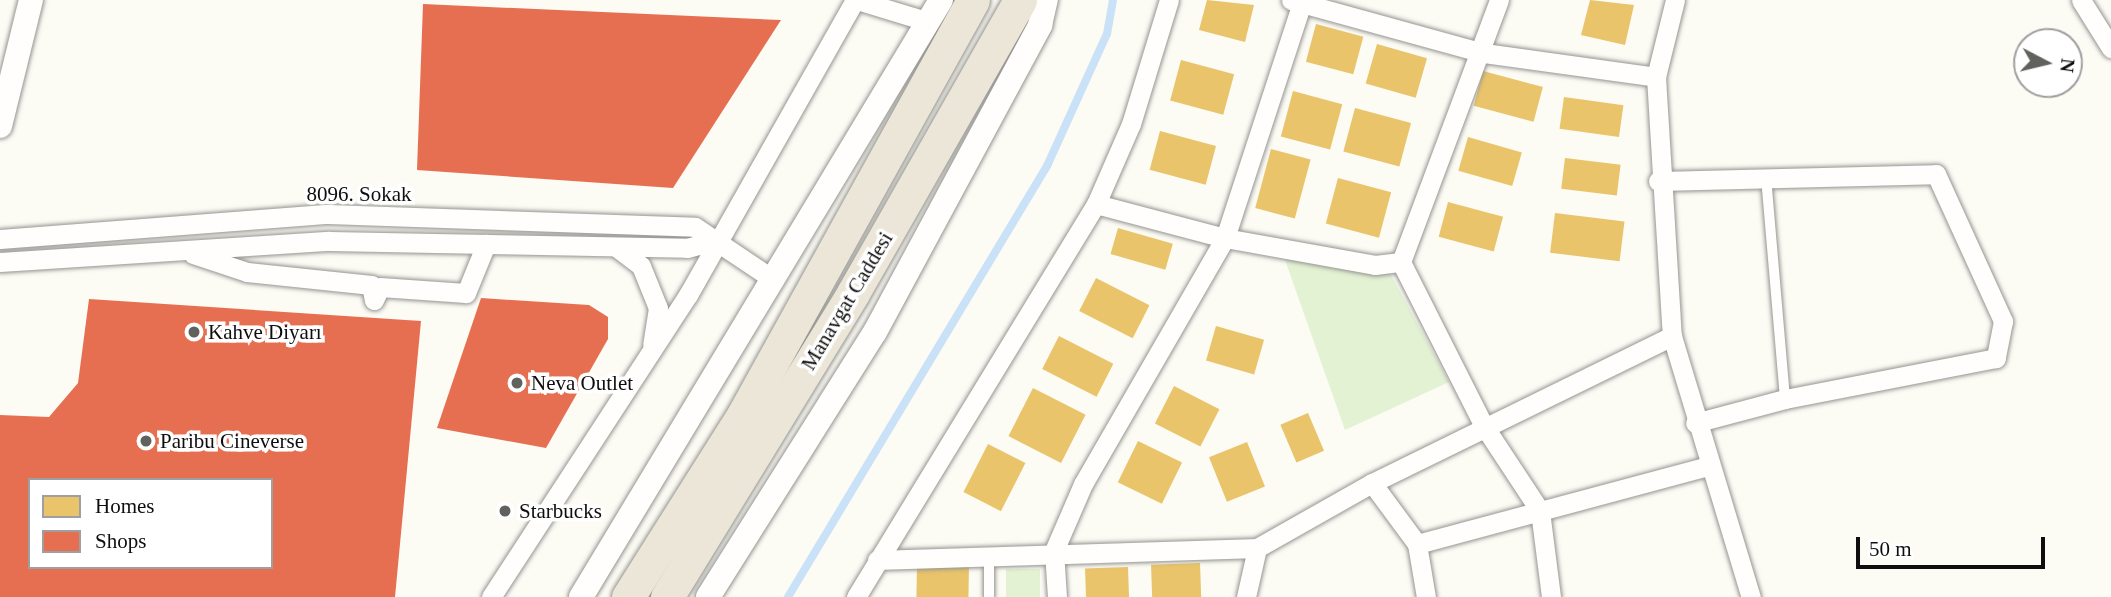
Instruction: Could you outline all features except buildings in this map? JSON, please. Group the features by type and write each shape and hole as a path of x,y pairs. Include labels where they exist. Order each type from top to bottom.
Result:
{"highway":[{"name":"Manavgat Caddesi","path":"628,597 763,381 973,0"},
{"name":"Manavgat Caddesi","path":"667,597 853,293 1020,0"}],"street":[{"path":"0,126 31,0"},
{"path":"491,597 651,351 856,0 929,22"},
{"path":"580,597 941,0"},
{"path":"708,597 874,332 1040,25 1046,0"},
{"path":"856,597 1096,204 1131,124 1168,0"},
{"path":"1499,0 1484,53 1401,262 1484,426 1540,512 1551,597"},
{"path":"1675,0 1656,77 1658,181 1672,336 1695,423 1751,597"},
{"path":"2081,0 2111,48"},
{"path":"1057,597 1054,551 1083,484 1225,237 1299,1 1484,53 1656,77"},
{"path":"1658,181 1936,174 2003,321 1996,358 1785,398 1695,423"},
{"path":"1096,204 1225,237 1375,265 1401,262"},
{"name":"8096. Sokak","path":"0,239 328,214 695,227 774,280"},
{"path":"0,262 329,241 687,248 716,242"},
{"path":"182,251 247,272 371,285 374,300 380,287 466,293 486,244"},
{"path":"616,247 642,266 658,307 651,351"},
{"path":"877,560 989,557 1054,551 1257,548 1372,483 1672,336"},
{"path":"1417,544 1709,466"},
{"path":"1372,483 1417,544 1426,597"},
{"path":"1246,597 1257,548"}],"lane":[{"path":"1766,177 1785,398"},
{"path":"989,557 989,597"}],"green space":[{"path":"1284,257 1390,273 1449,382 1345,430"},
{"path":"1006,569 1040,569 1040,597 1006,597"}],"waterway":[{"path":"788,597 1047,166 1107,34 1113,0"}],"place":[{"name":"Kahve Diyarı","path":"194,332"},
{"name":"Neva Outlet","path":"517,383"},
{"name":"Paribu Cineverse","path":"146,441"},
{"name":"Starbucks","path":"505,511"}]}
